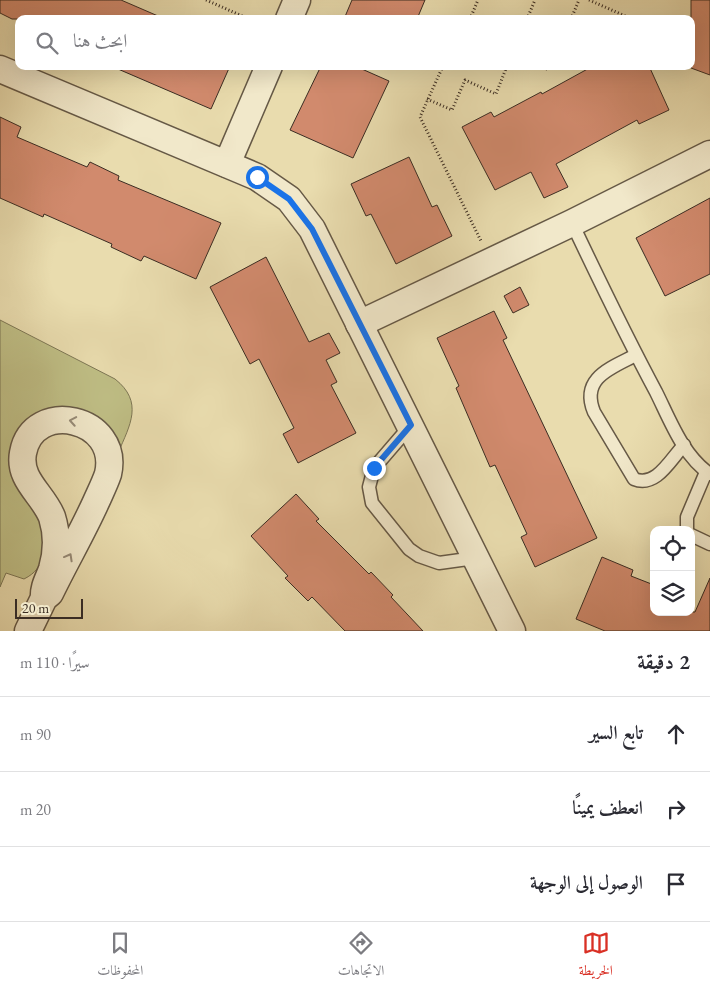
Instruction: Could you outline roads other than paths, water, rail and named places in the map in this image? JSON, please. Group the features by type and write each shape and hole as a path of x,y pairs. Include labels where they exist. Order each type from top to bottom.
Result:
{"street":[{"path":"291,15 297,0"},
{"path":"0,69 228,164 274,187 302,213 312,229 411,425 512,631"},
{"path":"228,164 267,70"},
{"path":"359,324 572,224 710,154"},
{"path":"28,631 44,598 50,593 82,534 108,473 107,450 101,439 93,430 70,420 60,420 42,426 30,438 23,453 24,473 46,504 55,530 55,557 44,589 44,598"}],"lane":[{"path":"572,224 636,354 684,445 708,473 687,517 687,526"},
{"path":"636,354 596,379 591,389 590,401 594,412 634,479 642,482 651,480 684,445"},
{"path":"411,425 374,468 369,486 372,503 409,549 418,556 439,563 475,558"},
{"path":"695,537 710,544"}]}
